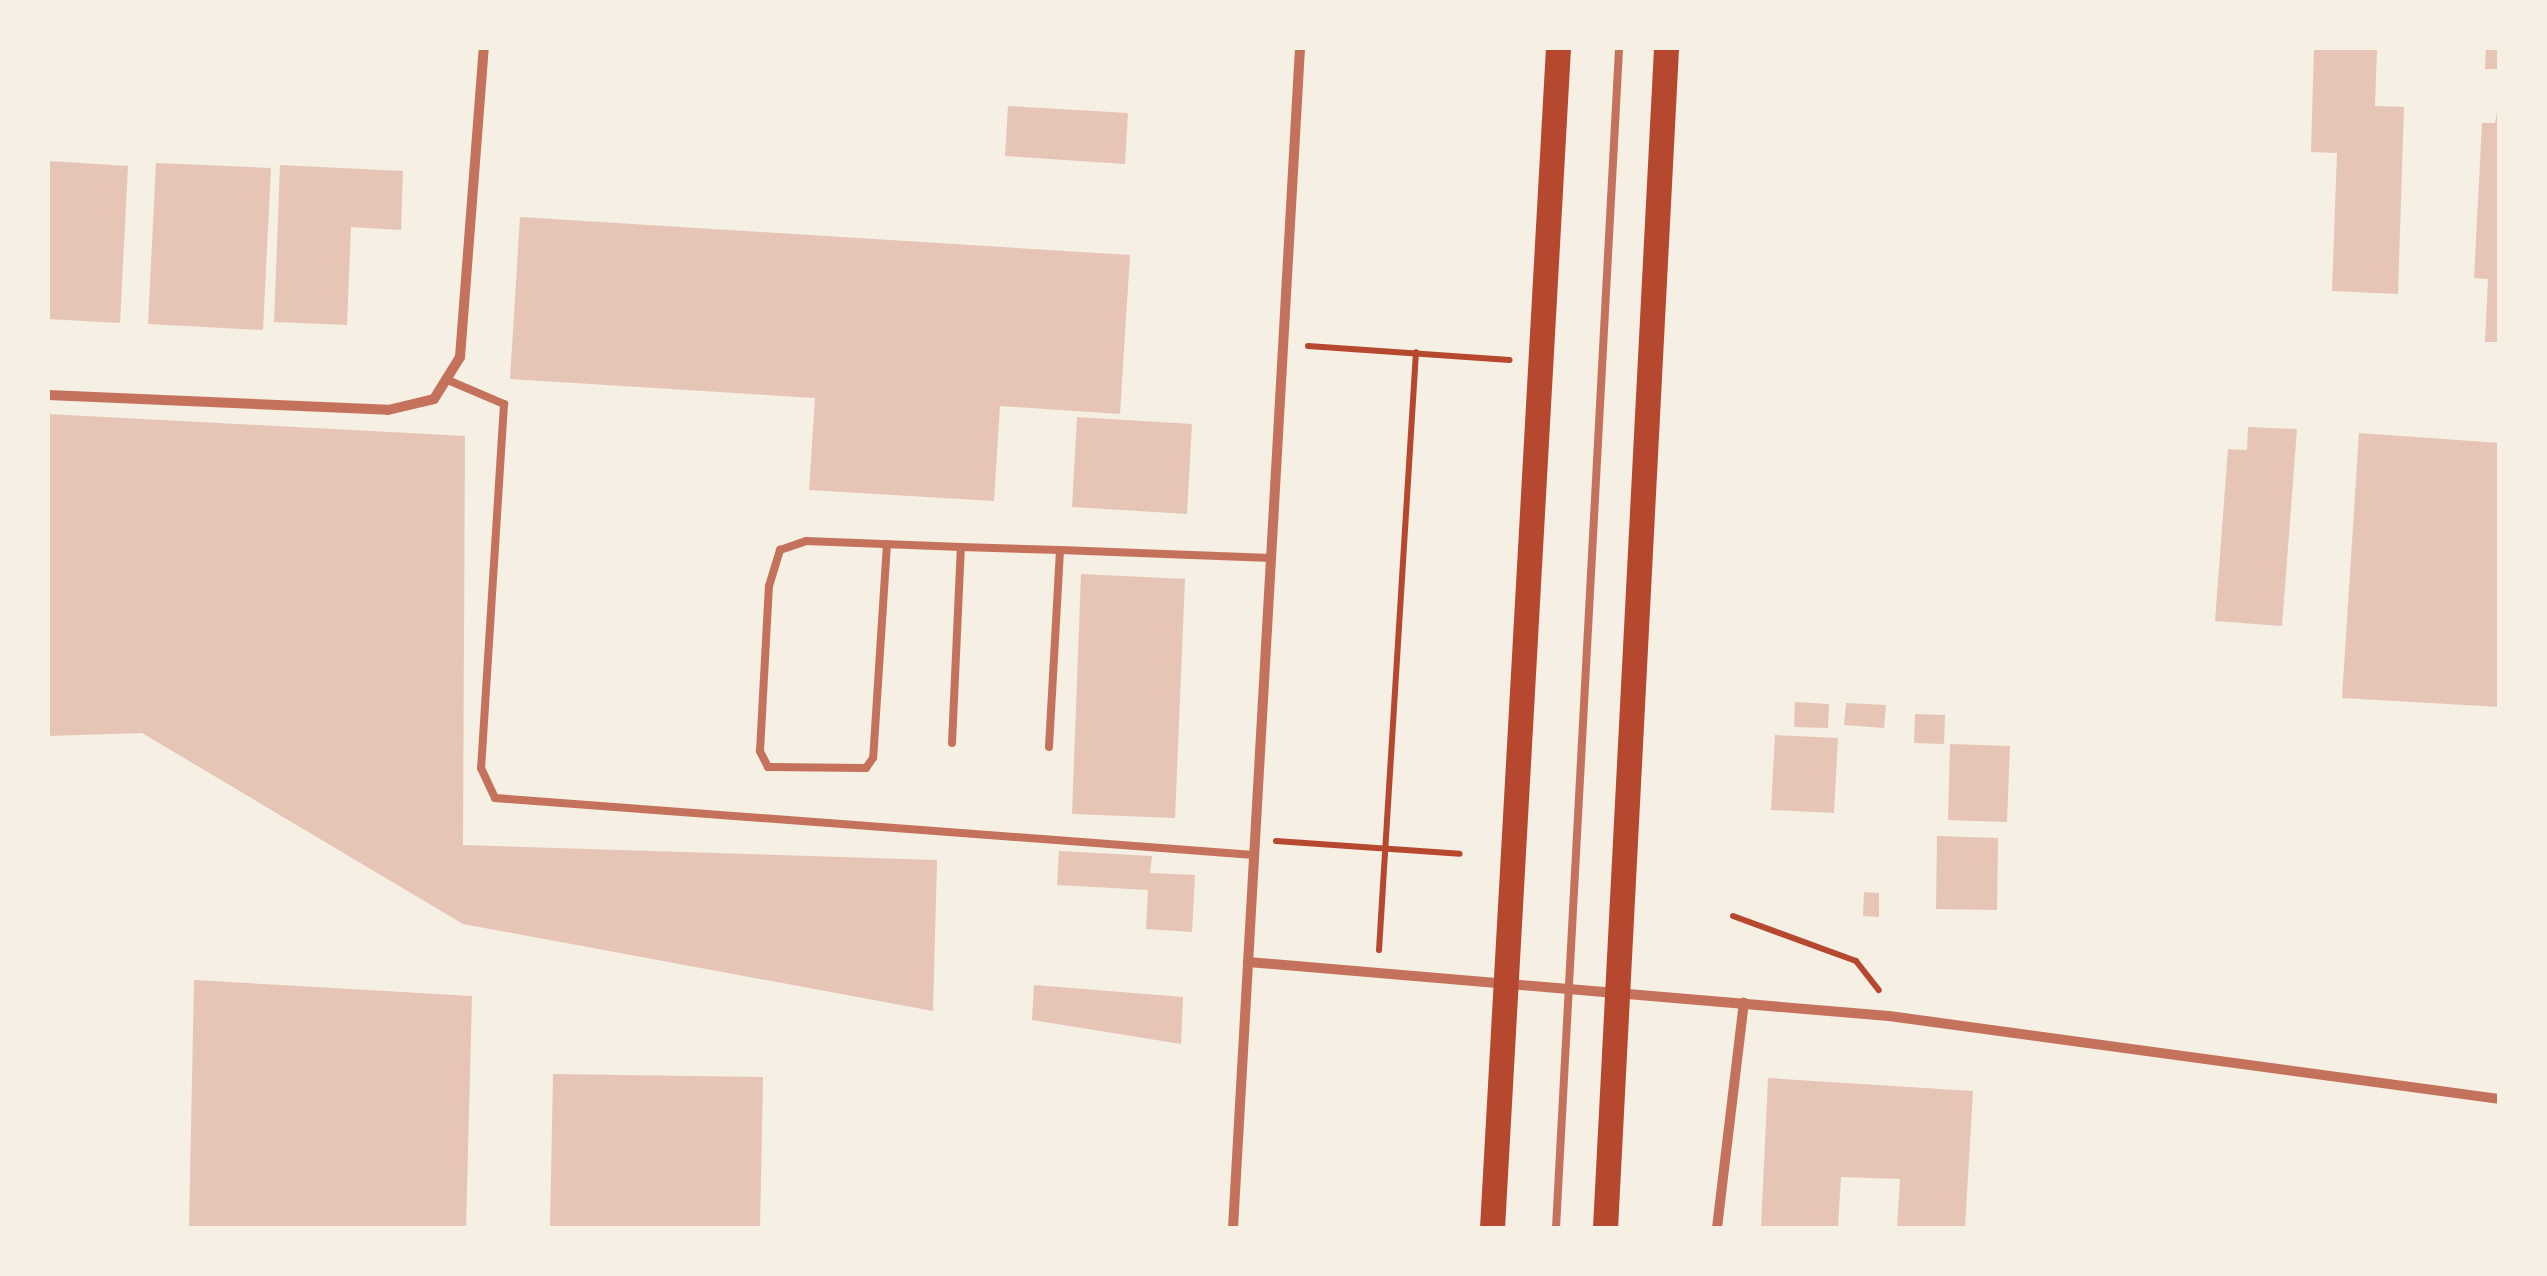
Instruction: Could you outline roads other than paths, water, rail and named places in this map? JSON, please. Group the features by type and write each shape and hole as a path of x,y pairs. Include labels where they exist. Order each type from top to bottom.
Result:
{"main road":[{"path":"1492,1228 1558,48"},
{"path":"1605,1228 1666,48"}],"street":[{"path":"48,395 388,410 434,399 450,381 468,290 484,48"},
{"path":"1233,1228 1300,48"},
{"path":"1248,962 1619,988 1890,1016 2500,1099"},
{"path":"1717,1228 1744,1003"}],"lane":[{"path":"1556,1228 1619,48"},
{"path":"450,381 504,404 481,768 495,798 1254,854"},
{"path":"887,544 873,758 866,768 768,767 760,750 769,586 780,550 887,544 1271,558"},
{"path":"952,743 960,547"},
{"path":"1049,747 1060,550"}]}
